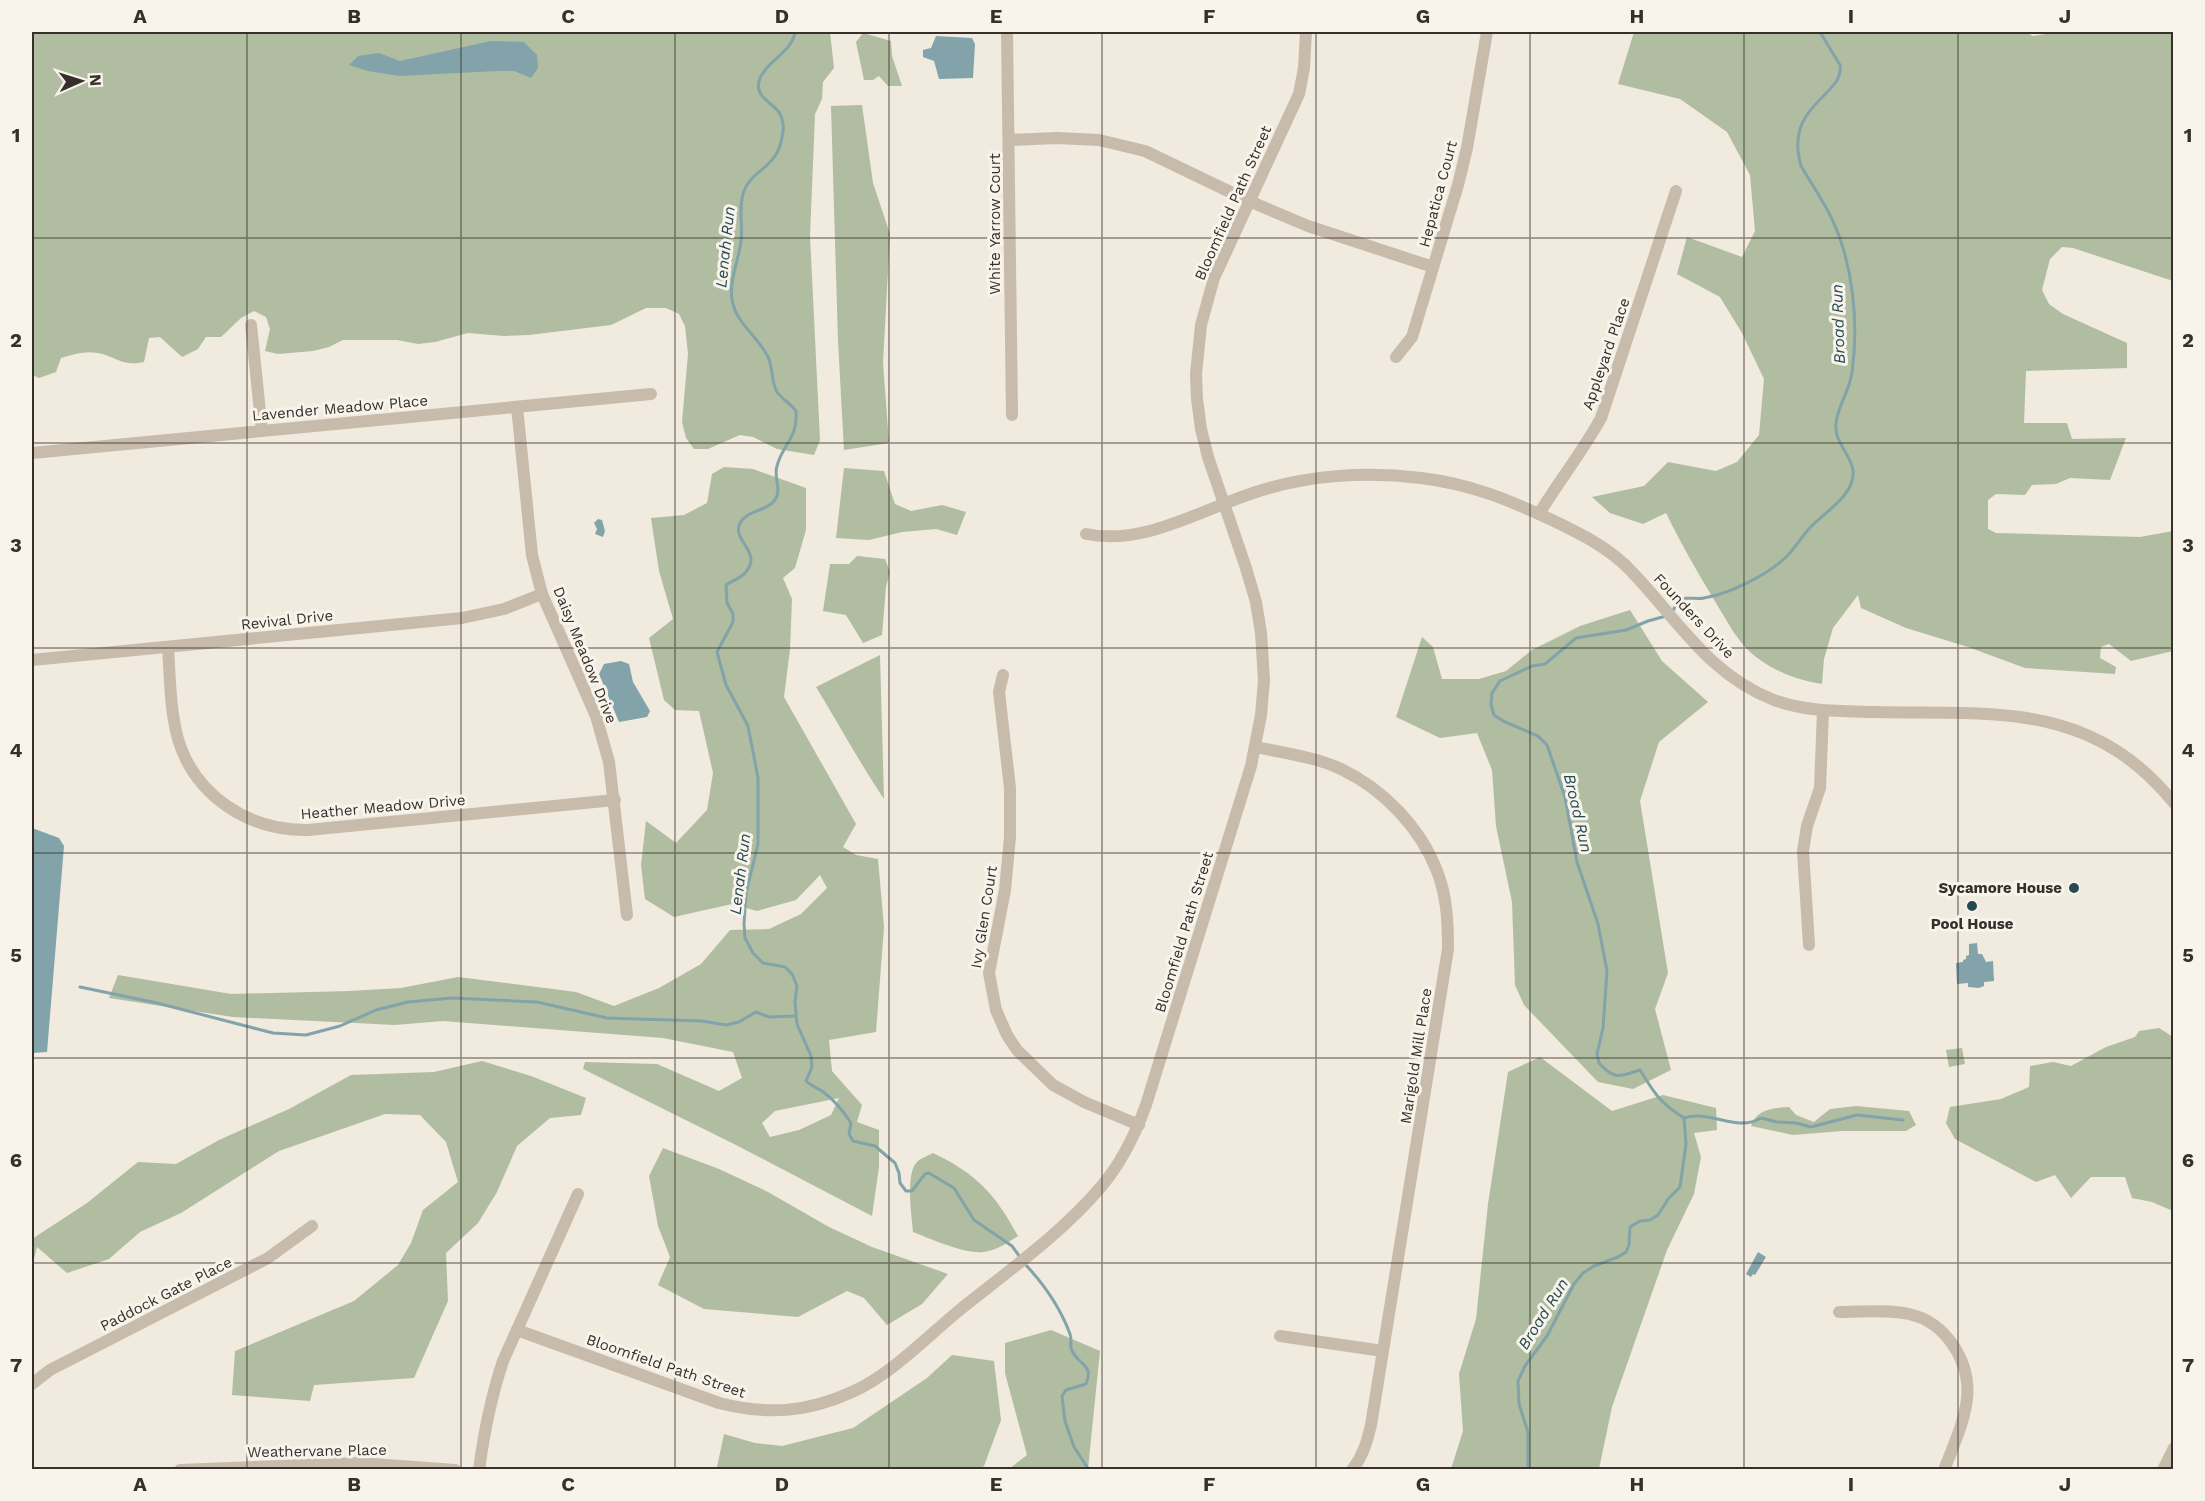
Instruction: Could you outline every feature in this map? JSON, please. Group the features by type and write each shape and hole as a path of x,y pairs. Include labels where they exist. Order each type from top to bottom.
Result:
{"street":[{"name":"White Yarrow Court","path":"1007,32 1011,415"},
{"name":"Bloomfield Path Street","path":"517,1330 719,1403 745,1409 784,1410 816,1404 851,1393 886,1371 1040,1245 1085,1205 1102,1186 1126,1151 1139,1125 1256,747 1264,680 1261,633 1256,602 1201,429 1197,399 1198,347 1201,325 1214,278 1299,94 1304,68 1306,32"},
{"name":"Hepatica Court","path":"1396,357 1412,337 1458,185 1467,148 1487,32"},
{"path":"1009,140 1058,138 1099,140 1145,151 1308,226 1433,267"},
{"name":"Appleyard Place","path":"1539,514 1560,480 1586,446 1601,418 1676,191"},
{"path":"251,325 262,431"},
{"name":"Lavender Meadow Place","path":"32,453 651,394"},
{"name":"Daisy Meadow Drive","path":"517,406 530,542 542,594 596,716 609,762 627,915"},
{"name":"Founders Drive","path":"1086,534 1104,537 1129,535 1164,526 1257,492 1314,479 1373,474 1422,478 1463,485 1509,499 1586,536 1634,573 1710,661 1736,680 1776,700 1823,711 2014,716 2063,725 2116,749 2156,782 2174,803"},
{"name":"Revival Drive","path":"32,660 462,618 504,609 542,594"},
{"name":"Heather Meadow Drive","path":"168,647 175,724 186,758 202,784 216,798 235,813 256,823 287,830 308,830 615,800"},
{"name":"Ivy Glen Court","path":"1003,675 999,692 1009,776 1011,826 1005,890 989,973 996,1010 1007,1035 1017,1050 1053,1085 1084,1102 1139,1125"},
{"path":"1809,945 1803,851 1807,826 1820,788 1823,711"},
{"name":"Marigold Mill Place","path":"1256,747 1341,769 1378,792 1398,810 1419,836 1437,871 1443,891 1448,925 1448,949 1371,1425 1366,1446 1352,1470"},
{"path":"479,1470 493,1389 578,1194"},
{"name":"Paddock Gate Place","path":"32,1384 50,1370 268,1258 312,1226"},
{"path":"1839,1312 1887,1311 1911,1314 1933,1324 1955,1347 1965,1375 1967,1398 1964,1416 1944,1470"},
{"path":"1280,1336 1383,1351"},
{"path":"2163,1470 2174,1448"},
{"name":"Weathervane Place","path":"180,1470 359,1463 455,1470"}],"green space":[{"path":"32,32 830,32 834,68 823,82 822,99 815,114 810,236 820,440 814,455 777,449 753,437 740,435 708,449 694,449 686,438 682,422 688,354 685,326 679,314 666,308 646,308 611,325 529,335 504,336 468,333 418,344 397,340 343,340 313,351 278,354 265,351 270,329 266,317 254,311 241,318 221,337 206,337 198,349 182,357 160,337 149,338 144,362 120,361 98,353 75,354 61,358 56,372 39,378 32,375"},
{"path":"1634,32 2026,32 2033,36 2058,32 2173,32 2173,281 2073,248 2062,247 2050,259 2042,290 2049,304 2063,314 2127,343 2127,368 2026,371 2024,423 2067,423 2072,439 2126,438 2110,480 2070,478 2056,484 2032,485 2025,495 1996,494 1988,500 1988,529 1996,533 2140,537 2173,531 2173,651 2131,661 2109,644 2101,647 2100,658 2116,667 2115,674 2025,668 1906,628 1861,608 1858,595 1833,628 1824,659 1822,684 1803,680 1766,664 1740,641 1696,570 1666,513 1643,524 1610,513 1592,497 1644,486 1668,462 1716,471 1737,462 1759,435 1764,379 1742,333 1720,297 1677,274 1687,237 1742,257 1755,231 1750,175 1727,132 1680,99 1618,84"},
{"path":"863,33 891,41 892,56 902,86 888,86 879,76 873,80 864,80 856,42"},
{"path":"862,105 873,183 890,234 883,363 889,443 844,450 838,341 831,106"},
{"path":"724,467 753,469 806,488 806,530 795,568 783,578 792,599 790,649 784,697 856,824 843,847 856,855 878,859 884,927 876,1032 829,1040 832,1071 862,1105 857,1122 879,1130 879,1167 872,1216 583,1069 585,1062 657,1064 719,1091 742,1078 733,1052 663,1038 443,1021 395,1025 233,1017 109,998 118,975 231,994 401,988 458,977 576,992 614,1006 659,988 701,964 730,930 769,929 801,914 827,888 820,875 796,900 757,911 732,904 674,917 645,899 641,865 646,821 676,843 707,810 713,773 699,711 675,710 664,700 649,638 673,619 659,571 651,518 684,515 707,503 712,474","holes":["839,1098 831,1115 799,1130 770,1137 762,1123 775,1111"]},
{"path":"844,468 884,471 895,504 911,511 942,505 966,512 957,535 936,529 902,532 869,540 836,538"},
{"path":"857,556 885,559 890,572 886,587 882,635 863,643 846,615 823,611 830,564 849,564"},
{"path":"1630,610 1662,661 1708,702 1659,742 1640,801 1668,973 1655,1009 1671,1070 1633,1089 1598,1082 1524,1005 1515,985 1512,902 1496,826 1492,770 1477,733 1440,738 1396,717 1422,637 1433,647 1442,679 1479,679 1506,671 1532,650 1580,626"},
{"path":"880,655 884,799 816,687"},
{"path":"2159,1028 2173,1037 2173,1211 2152,1202 2132,1198 2125,1177 2091,1177 2071,1198 2055,1175 2036,1182 1955,1139 1946,1123 1950,1107 2001,1099 2029,1087 2030,1066 2053,1062 2071,1066 2106,1047 2135,1037 2139,1031"},
{"path":"1962,1048 1965,1064 1949,1067 1946,1050"},
{"path":"1540,1057 1612,1111 1663,1095 1716,1108 1717,1130 1694,1133 1701,1157 1694,1194 1667,1250 1612,1407 1599,1469 1451,1469 1463,1431 1459,1374 1476,1319 1488,1204 1508,1072"},
{"path":"482,1061 531,1076 586,1098 581,1115 550,1118 517,1146 497,1192 478,1223 446,1253 448,1301 414,1378 314,1385 310,1401 232,1395 235,1351 354,1301 398,1265 411,1243 423,1210 458,1182 446,1142 420,1115 385,1114 279,1151 181,1213 140,1232 109,1259 67,1273 37,1247 32,1267 32,1239 87,1203 138,1162 176,1164 219,1140 289,1109 351,1075 434,1072"},
{"path":"1856,1106 1909,1111 1916,1125 1906,1131 1842,1131 1793,1135 1751,1126 1757,1116 1771,1109 1789,1107 1796,1115 1814,1122 1830,1109"},
{"path":"663,1148 719,1169 768,1192 829,1227 872,1247 948,1274 922,1304 887,1325 864,1298 847,1291 798,1317 704,1309 658,1285 670,1257 658,1226 649,1176"},
{"path":"933,1153 973,1177 993,1197 1018,1236 992,1250 975,1252 913,1232 910,1185 913,1168 917,1162"},
{"path":"1051,1330 1100,1351 1088,1469 1009,1469 1027,1455 1005,1373 1005,1343"},
{"path":"952,1355 994,1361 1001,1420 984,1466 979,1469 725,1470 717,1467 724,1434 755,1443 782,1446 853,1428 927,1378"}],"water":[{"path":"936,36 972,38 975,44 973,78 939,79 934,61 923,57 923,50 931,48"},
{"path":"491,41 524,42 537,55 538,68 531,78 514,71 399,76 349,65 358,56 379,53 400,61"},
{"path":"598,519 602,520 605,531 603,537 595,534 597,529 594,523"},
{"path":"621,661 629,664 633,682 650,711 647,717 619,722 599,674 604,664"},
{"path":"32,828 59,838 64,846 47,1052 32,1053"},
{"path":"1977,943 1978,954 1982,954 1986,962 1993,961 1994,981 1984,982 1984,986 1979,988 1968,987 1968,983 1957,984 1956,963 1963,962 1969,955 1969,944"},
{"path":"1758,1252 1766,1257 1755,1275 1751,1277 1746,1274"}],"waterway":[{"name":"Lenah Run","path":"795,32 785,51 768,66 758,84 763,98 780,114 783,134 775,156 752,178 744,191 741,203 741,241 731,292 737,315 768,357 777,392 796,411 795,428 777,466 777,497 770,505 743,519 738,529 751,559 750,566 743,575 726,585 727,603 733,614 733,622 717,652 726,685 748,726 758,778 758,844 746,893 745,938 753,953 763,963 785,967 792,974 797,986 795,1002 797,1024 811,1056 812,1067 806,1081 826,1094 845,1114 851,1123 849,1134 853,1141 875,1146 895,1163 900,1183 906,1191 912,1191 925,1174 929,1173 954,1188 974,1220 1012,1246 1020,1257"},
{"name":"Broad Run","path":"1671,614 1681,600 1714,596 1736,588 1777,564 1791,552 1805,533 1844,496 1853,479 1851,464 1836,430 1839,411 1851,379 1854,353 1854,313 1849,273 1845,253 1831,217 1801,166 1798,145 1800,128 1807,115 1839,76 1840,65 1820,32"},
{"name":"Broad Run","path":"1528,1470 1528,1432 1519,1404 1518,1381 1525,1366 1547,1336 1574,1284 1583,1273 1626,1252 1629,1245 1630,1227 1658,1215 1668,1199 1680,1187 1686,1144 1684,1118 1658,1097 1640,1070 1618,1076 1613,1075 1599,1063 1597,1054 1603,1028 1607,971 1598,924 1577,862 1565,797 1547,745 1538,736 1494,715 1491,704 1492,693 1500,681 1532,666 1545,664 1576,638 1626,630 1666,616"},
{"path":"80,987 157,1003 273,1033 306,1035 340,1026 376,1010 408,1002 452,998 537,1002 607,1018 702,1021 726,1025 739,1022 756,1012 769,1017 796,1016"},
{"path":"1684,1118 1703,1116 1742,1123 1761,1118 1811,1127 1857,1115 1903,1120"},
{"name":"Lenah Run","path":"1024,1263 1056,1305 1070,1334 1073,1354 1087,1368 1086,1384 1066,1390 1062,1396 1065,1421 1074,1447 1089,1470"}],"place":[{"name":"Sycamore House","path":"2074,888"},
{"name":"Pool House","path":"1972,906"}]}
